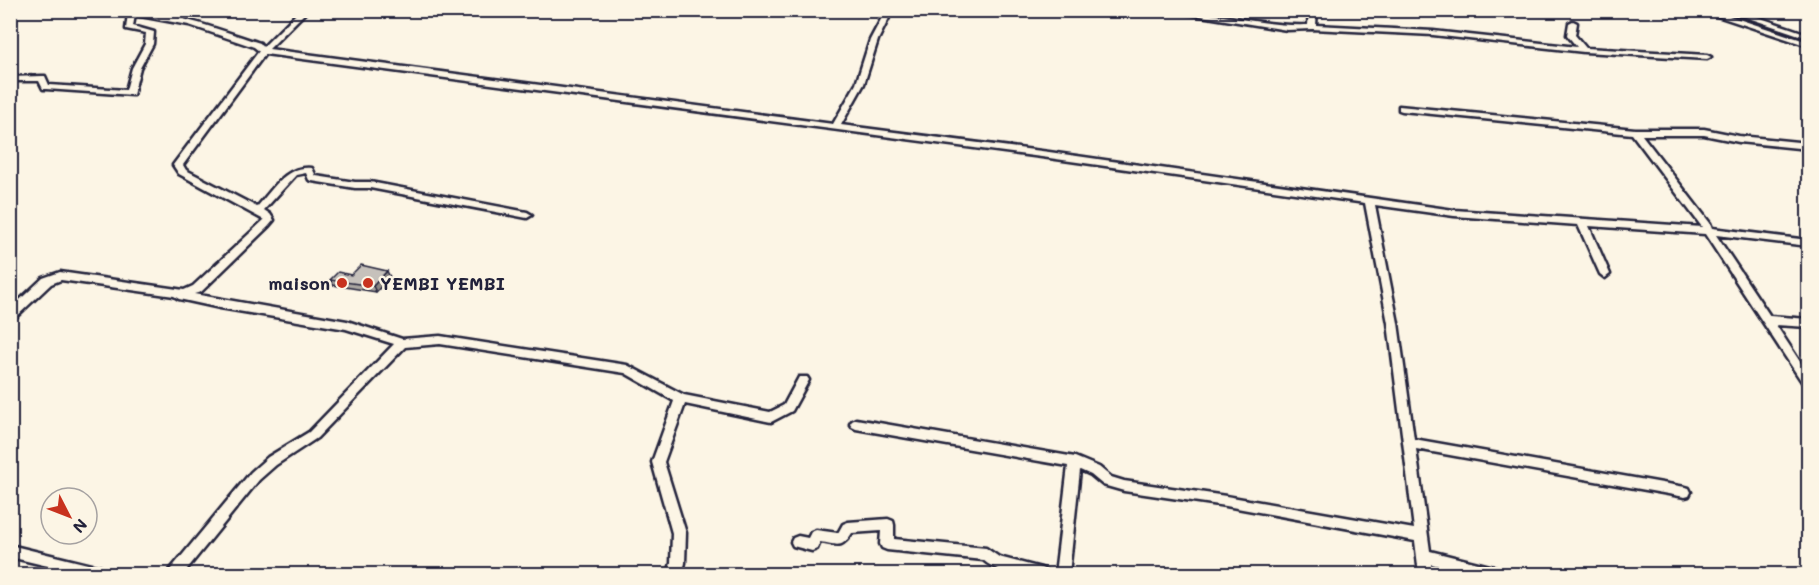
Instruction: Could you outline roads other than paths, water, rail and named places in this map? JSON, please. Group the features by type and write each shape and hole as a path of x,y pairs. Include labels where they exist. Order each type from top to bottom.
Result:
{"street":[{"path":"179,295 197,289 269,220 267,216 182,172 178,165 263,51 305,10"},
{"path":"835,128 860,84 874,40 890,10"},
{"path":"1167,10 1287,28 1312,27 1433,33 1584,50 1707,57"},
{"path":"1312,27 1313,10"},
{"path":"1702,10 1809,36"},
{"path":"1728,10 1754,23 1809,44"},
{"path":"10,78 42,78 46,87 130,93 136,68 149,44 150,32 129,27 128,11 191,23 257,45 263,51 1049,155 1454,213 1708,231 1809,243"},
{"path":"1573,23 1571,35 1584,50"},
{"path":"1402,108 1635,132 1704,132 1739,139 1809,146"},
{"path":"1635,132 1707,225 1708,231 1809,382"},
{"path":"257,212 293,173 309,170 312,177 323,181 370,185 527,215"},
{"path":"1370,202 1393,322 1426,574"},
{"path":"1582,222 1605,274"},
{"path":"10,316 47,281 60,276 347,325 402,343 440,340 627,369 681,399 771,417 788,408 803,380"},
{"path":"1767,320 1809,323"},
{"path":"175,574 255,476 272,461 313,435 402,343"},
{"path":"675,574 678,563 679,533 658,462 681,399"},
{"path":"856,424 1075,462 1095,471 1107,481 1124,486 1226,501 1422,536"},
{"path":"1410,443 1685,492"},
{"path":"1062,574 1075,462"},
{"path":"798,542 812,545 816,536 841,539 848,528 888,525 887,544 986,554 995,562 1041,574"},
{"path":"10,551 104,574"},
{"path":"1424,556 1498,574"}],"place":[{"name":"maison","path":"342,283"},
{"name":"YEMBI YEMBI","path":"368,283"}]}
